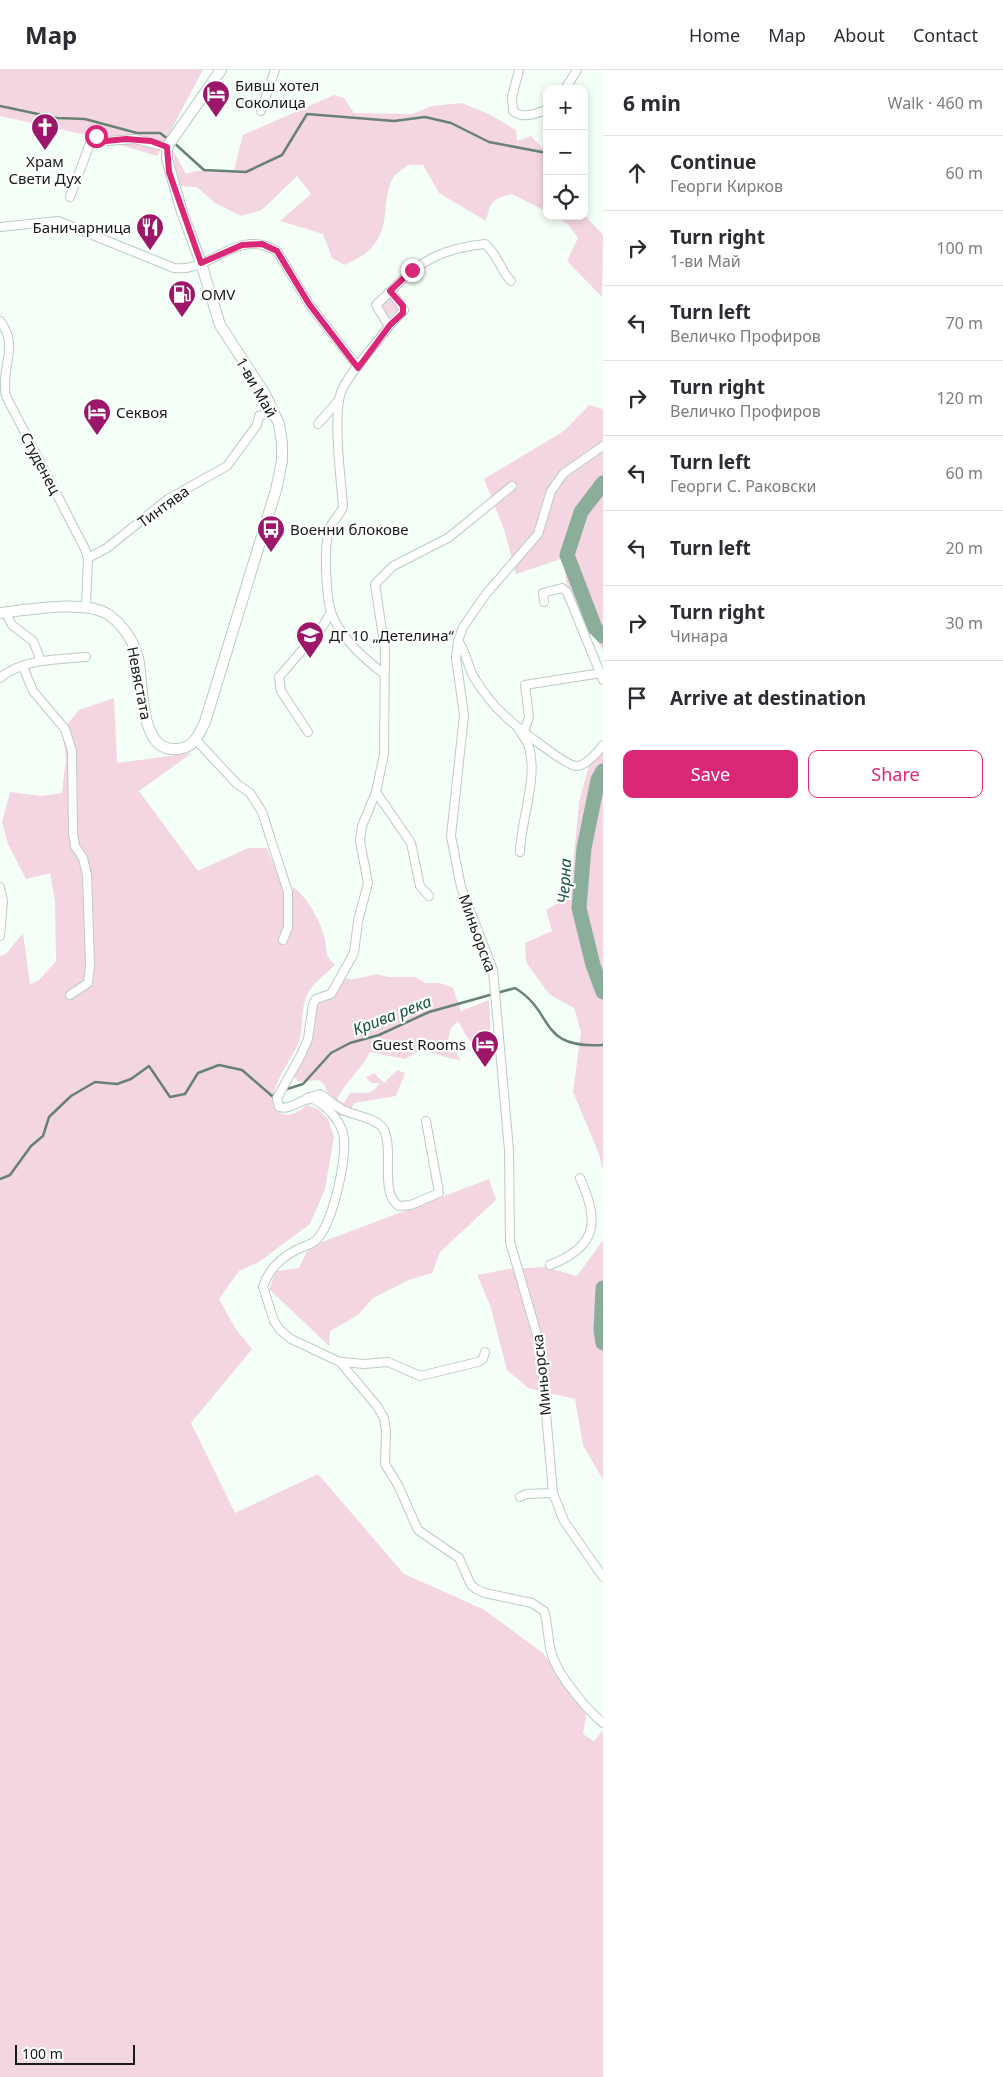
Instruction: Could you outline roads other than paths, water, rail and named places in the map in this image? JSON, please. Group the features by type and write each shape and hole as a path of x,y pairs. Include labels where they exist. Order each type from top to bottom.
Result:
{"street":[{"path":"70,197 80,174 90,140 94,137 106,141 126,139 170,143 221,70"},
{"path":"261,111 275,70"},
{"path":"519,70 512,97 513,111 517,114 536,113 543,110"},
{"path":"568,85 577,70"},
{"name":"1-ви Май","path":"170,143 169,172 201,263 220,325 273,411 282,444 282,461 276,490 205,722 196,740"},
{"path":"0,226 58,221 174,268 193,268 242,245 262,244 277,251 309,304 358,368"},
{"path":"390,325 388,325 376,305 412,270 432,256 485,244 493,252 503,273 511,281"},
{"path":"384,673 359,653 344,634 331,612 326,576 327,541 334,519 342,512 343,506 338,421 339,400 342,390 390,325 404,310 390,291"},
{"name":"Студенец","path":"0,321 9,335 10,344 4,374 6,396 43,464 88,558 86,606"},
{"path":"318,424 339,400"},
{"name":"Тинтява","path":"88,558 108,548 168,499 227,466 257,425 259,416 273,411"},
{"name":"Миньорска","path":"603,446 564,473 551,491 538,534 486,594 464,627 458,640 456,658 464,715 451,836 461,887 489,957 495,984 509,1150 510,1242 540,1345 553,1493 564,1522 599,1567 603,1577"},
{"path":"426,1121 439,1193 410,1205 398,1206 393,1201 389,1186 386,1136 381,1126 345,1112 320,1094 312,1095 290,1108 280,1107 277,1098 302,1055 308,1039 313,1004 316,999 331,994 354,954 358,921 368,883 360,840 362,826 376,792 384,754 384,636 375,584 393,566 448,538 512,486"},
{"path":"524,731 529,717 525,685 602,676 568,592 562,588 543,593 544,602"},
{"name":"Невястата","path":"3,613 86,606 107,614 121,625 131,639 138,658 145,713 150,733 157,744 165,749 183,749 190,746 196,740"},
{"path":"308,732 281,691 279,677 323,626 331,612"},
{"path":"3,613 12,624 33,641 41,661"},
{"path":"458,640 474,677 493,704 524,731 574,766 579,766 593,756 603,745"},
{"path":"0,678 41,661 86,657"},
{"path":"23,667 33,691 65,729 72,751 73,832 75,846 83,858 88,875 90,965 88,984 70,995"},
{"path":"515,724 527,741 530,753 529,799 523,823 520,852"},
{"path":"196,740 237,784 250,793 262,812 288,892 288,927 283,940"},
{"path":"376,792 410,843 420,886 430,896"},
{"path":"0,887 3,901 0,936"},
{"path":"306,1100 316,1100 327,1109 340,1127 344,1138 338,1183 329,1216 318,1238 282,1259 271,1272 263,1287 274,1321 280,1330 291,1339 340,1362 364,1364 388,1362 420,1376 478,1362 483,1359 485,1352"},
{"path":"550,1265 565,1258 582,1244 590,1233 593,1214 591,1202 580,1178"},
{"path":"340,1362 367,1391 384,1418 386,1431 385,1464 406,1502 418,1530 456,1555 471,1585 494,1595 532,1602 544,1612 552,1657 578,1696 603,1724"},
{"path":"520,1497 526,1494 553,1493"}],"waterway":[{"path":"0,106 57,118 85,119 137,133 160,133 168,139"},
{"path":"173,142 204,170 246,172 282,155 307,114 394,121 425,117 451,123 489,142 543,152"},
{"name":"Черна","path":"603,483 581,512 567,555 595,628 603,636"},
{"name":"Черна","path":"603,771 598,780 584,848 579,908 593,965 603,992"},
{"name":"Крива река","path":"284,1090 303,1084 331,1053 350,1043 379,1035 429,1012 515,988 537,1008 557,1035 567,1041 582,1045 603,1045"},
{"name":"Крива река","path":"0,1179 10,1175 31,1146 43,1136 49,1117 71,1096 95,1082 117,1084 131,1079 149,1066 170,1097 185,1094 198,1073 219,1065 242,1070 272,1096 277,1093"},
{"name":"Черна","path":"603,1288 601,1330 603,1343"}],"place":[{"name":"Бивш хотел Соколица","path":"216,118"},
{"name":"Храм Свети Дух","path":"45,151"},
{"name":"Баничарница","path":"150,251"},
{"name":"OMV","path":"182,318"},
{"name":"Секвоя","path":"97,436"},
{"name":"Военни блокове","path":"271,553"},
{"name":"ДГ 10 „Детелина“","path":"310,659"},
{"name":"Guest Rooms","path":"485,1068"}]}
